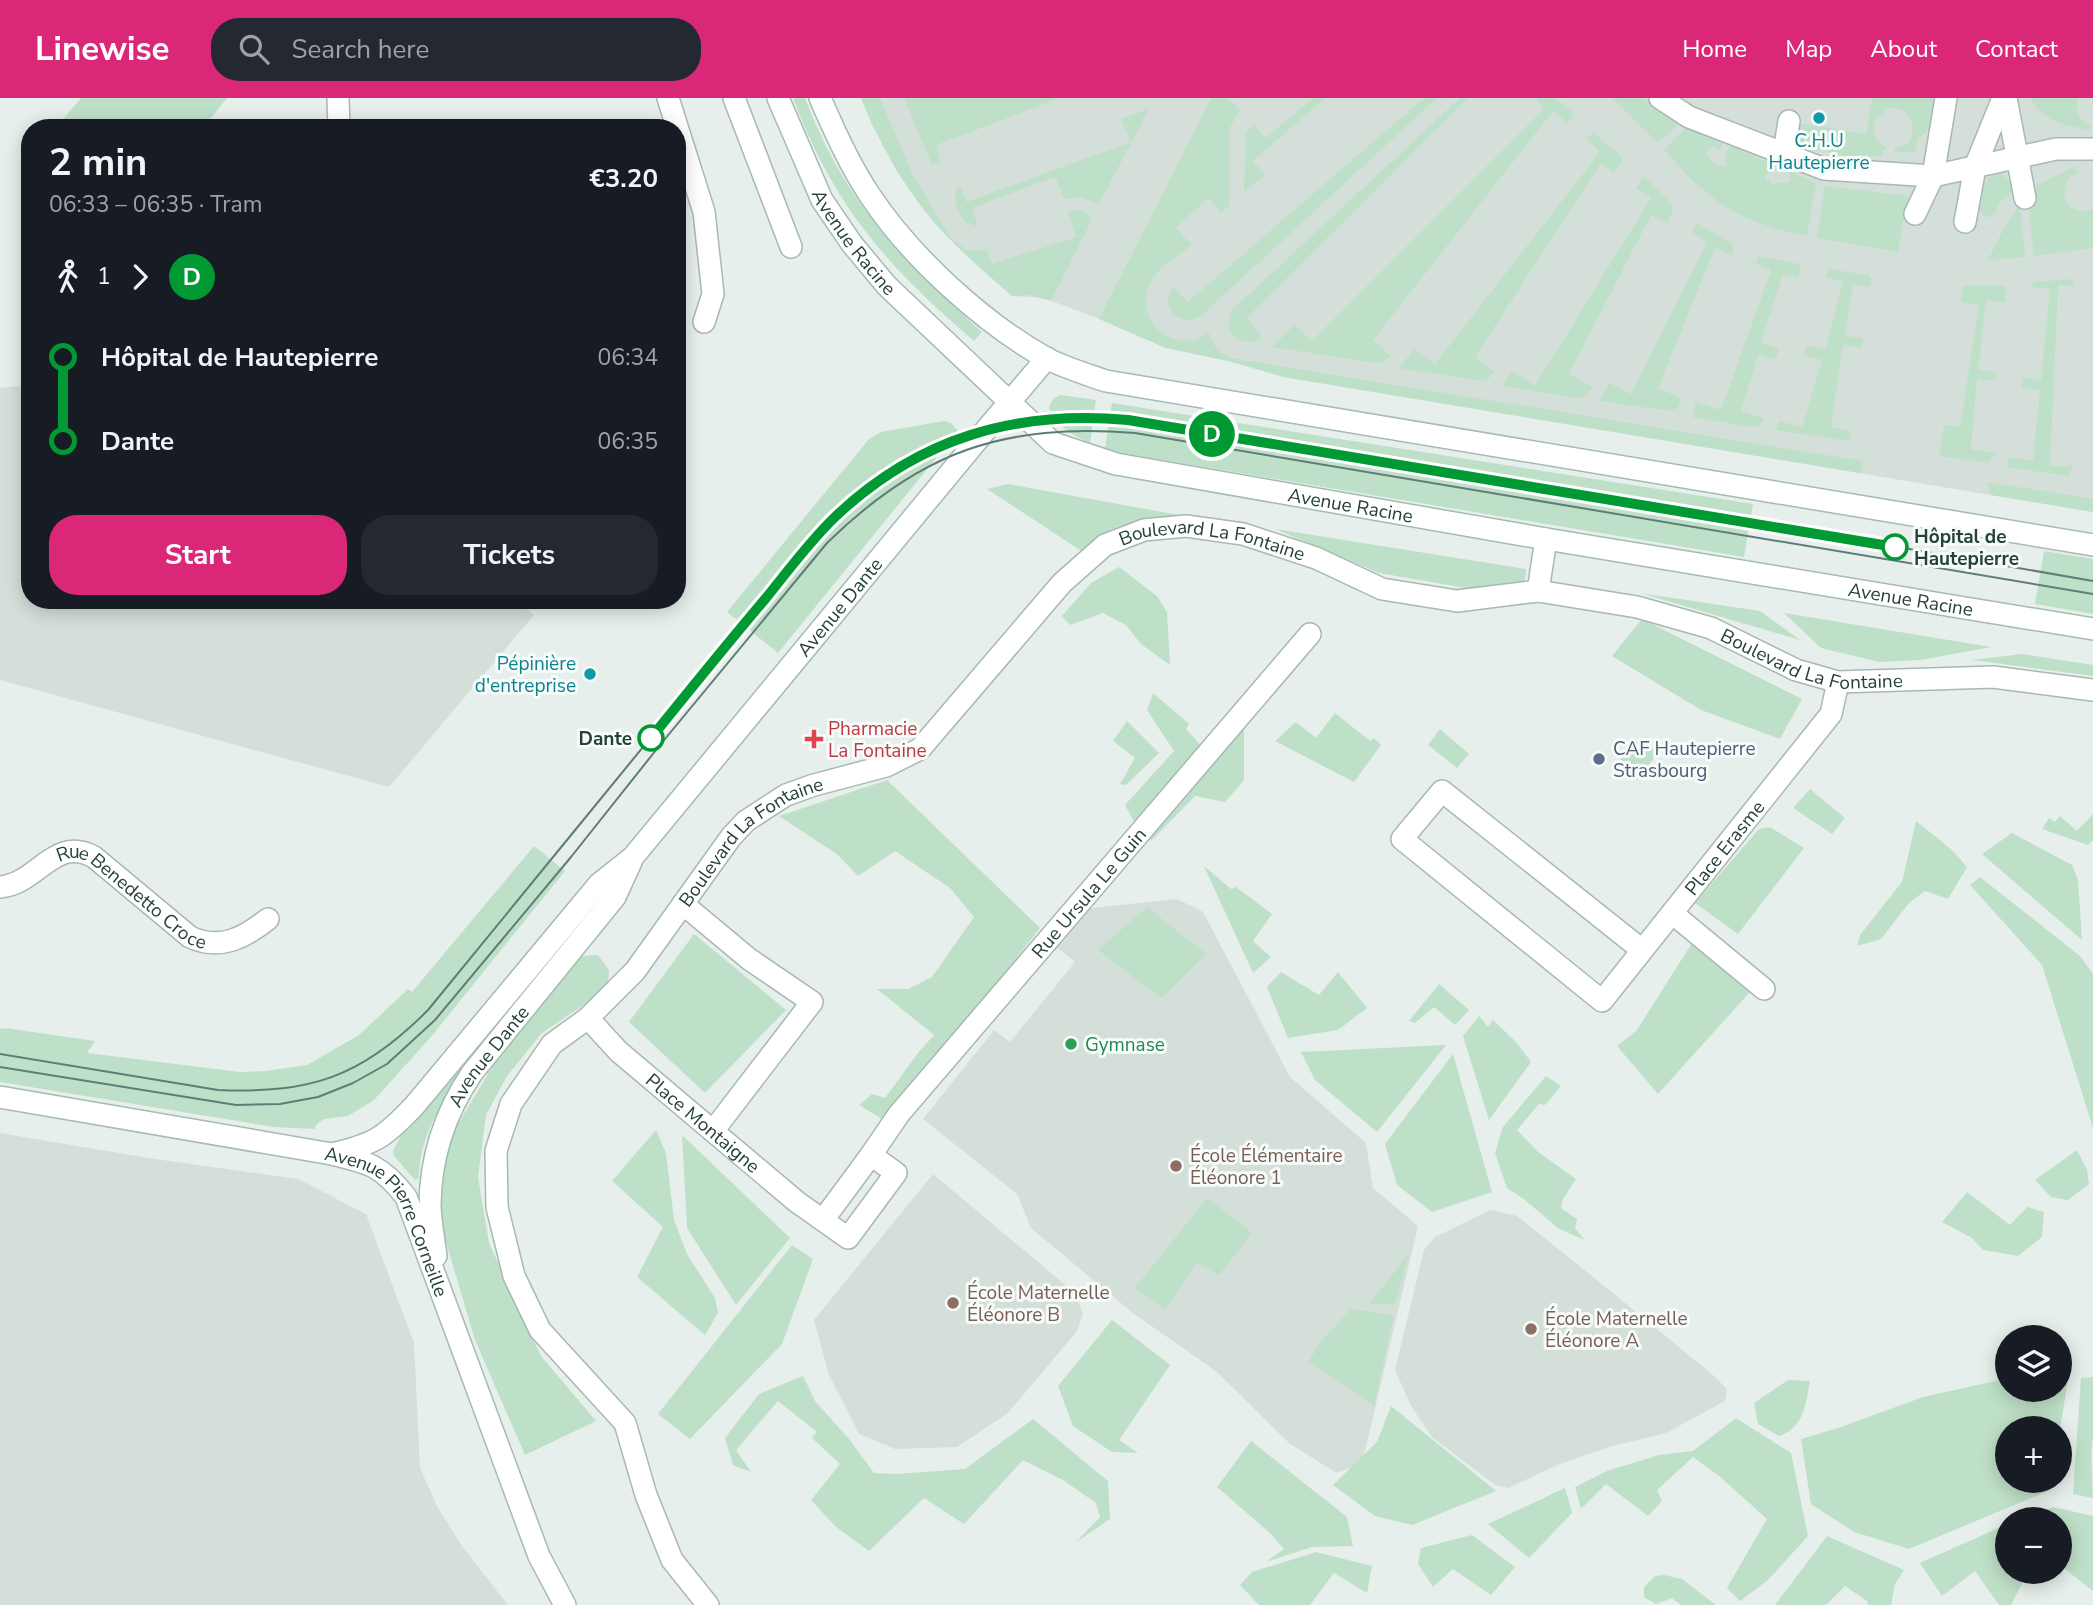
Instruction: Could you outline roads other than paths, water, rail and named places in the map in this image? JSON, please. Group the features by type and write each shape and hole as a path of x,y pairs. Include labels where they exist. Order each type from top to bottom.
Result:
{"street":[{"path":"338,98 339,119"},
{"path":"668,98 675,119"},
{"path":"734,98 791,247"},
{"name":"Avenue Racine","path":"778,98 822,200 852,244 887,286 1054,443 1116,464 1546,539 2093,629"},
{"name":"Avenue Racine","path":"820,98 843,150 864,186 905,241 999,328 1071,370 1106,381 2093,545"},
{"path":"1660,98 1686,121 1784,153 1823,177 1933,176 2056,149 2093,149"},
{"path":"1915,214 1933,176 1946,98"},
{"path":"2005,98 2025,198"},
{"path":"1965,222 1975,167 2005,98"},
{"path":"1784,153 1789,121"},
{"path":"686,155 704,212 713,294 704,322"},
{"name":"Avenue Dante","path":"332,1154 363,1147 381,1139 396,1125 599,884 633,857 1047,358"},
{"name":"Boulevard La Fontaine","path":"708,1605 672,1560 646,1495 625,1423 540,1330 514,1276 497,1207 496,1151 511,1104 552,1044 588,1018 635,971 731,837 747,821 786,795 886,766 920,749 1062,583 1105,545 1144,530 1186,526 1242,534 1316,558 1382,589 1457,601 1538,591 1637,607 1711,628 1796,670 1838,682 1993,677 2093,690"},
{"path":"1538,591 1546,539"},
{"name":"Rue Ursula Le Guin","path":"871,1155 899,1114 1310,634"},
{"name":"Place Erasme","path":"1764,989 1672,914 1831,714 1838,682"},
{"path":"1642,950 1442,791 1402,839 1602,1001 1672,914"},
{"name":"Rue Benedetto Croce","path":"0,887 15,885 61,852 83,852 94,857 190,937 201,942 230,942 249,934 268,919"},
{"name":"Avenue Dante","path":"440,1287 430,1207 434,1163 444,1124 456,1097 472,1073 615,897 633,857"},
{"path":"683,904 749,959 812,1002 713,1131"},
{"name":"Place Montaigne","path":"588,1018 618,1051 797,1202 848,1238 896,1173 871,1155"},
{"name":"Avenue Pierre Corneille","path":"0,1097 332,1154 360,1160 389,1176 406,1197 539,1556 565,1605"},
{"path":"823,1220 871,1155"}],"tram line":[{"name":"D","path":"651,738 818,534 862,493 926,452 981,431 1009,424 1075,417 1128,420 1895,547"},
{"path":"0,1054 218,1090 280,1089 333,1077 357,1066 404,1033 428,1010 773,586 821,531 874,483 903,464 956,439 1012,424 1070,418 1128,420 1743,520 2093,581"},
{"path":"0,1067 236,1105 280,1104 318,1097 353,1083 387,1064 435,1020 827,543 862,511 931,465 967,450 1005,439 1045,433 1088,431 1135,433 2093,594"}],"place":[{"name":"C.H.U Hautepierre","path":"1819,118"},
{"name":"Hôpital de Hautepierre","path":"1895,547"},
{"name":"Pépinière d'entreprise","path":"590,674"},
{"name":"Dante","path":"651,738"},
{"name":"Pharmacie La Fontaine","path":"814,739"},
{"name":"CAF Hautepierre Strasbourg","path":"1599,759"},
{"name":"Gymnase","path":"1071,1044"},
{"name":"École Élémentaire Éléonore 1","path":"1176,1166"},
{"name":"École Maternelle Éléonore B","path":"953,1303"},
{"name":"École Maternelle Éléonore A","path":"1531,1329"}]}
